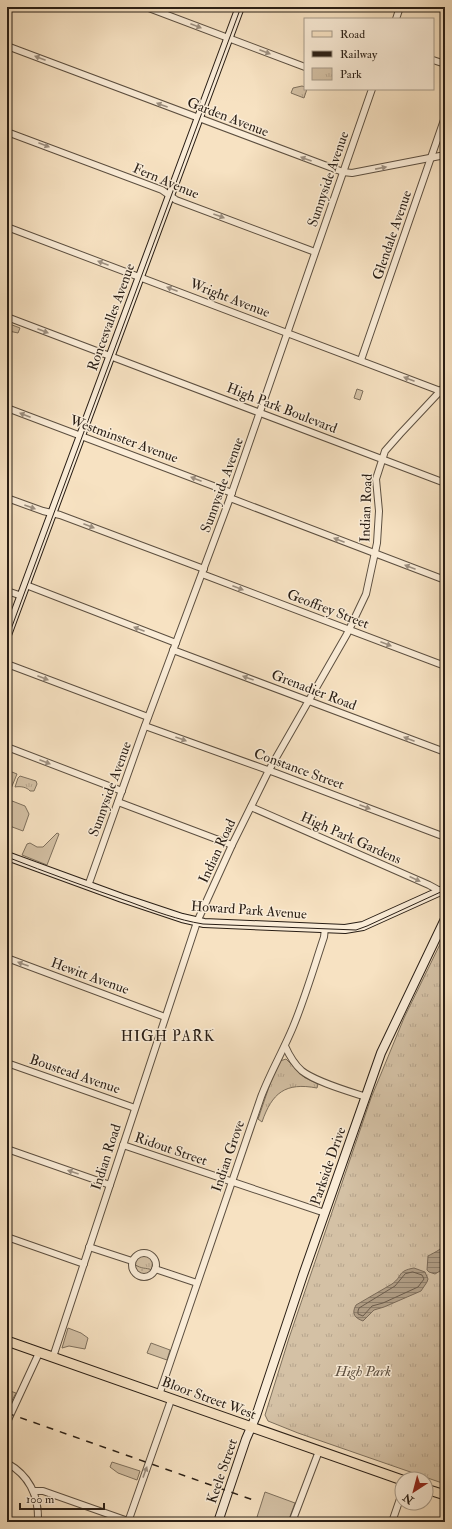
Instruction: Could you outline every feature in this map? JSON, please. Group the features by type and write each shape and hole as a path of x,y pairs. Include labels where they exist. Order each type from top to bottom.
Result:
{"main road":[{"name":"Bloor Street West","path":"7,1341 394,1477"},
{"path":"434,1492 445,1495"}],"street":[{"path":"146,7 304,67"},
{"name":"Roncesvalles Avenue","path":"7,635 240,7"},
{"path":"396,18 398,8"},
{"name":"Garden Avenue","path":"7,46 343,172 352,173 445,155"},
{"path":"434,60 445,64"},
{"name":"Sunnyside Avenue","path":"88,886 148,717 203,572 260,413 343,172 369,90"},
{"name":"Glendale Avenue","path":"361,360 445,117"},
{"name":"Fern Avenue","path":"7,132 162,190 176,200 315,252"},
{"name":"Wright Avenue","path":"7,227 444,390"},
{"name":"High Park Boulevard","path":"7,317 445,483"},
{"name":"Indian Road","path":"53,1357 197,922 232,845 269,770 349,630 366,594 376,554 379,521 376,479 389,445 444,390"},
{"name":"Westminster Avenue","path":"7,408 81,435 376,554 445,580"},
{"name":"Geoffrey Street","path":"7,498 43,512 53,513 349,630 445,666"},
{"path":"26,585 176,643"},
{"path":"7,590 22,596"},
{"name":"Grenadier Road","path":"173,650 445,752"},
{"path":"7,664 148,717"},
{"name":"Constance Street","path":"145,726 269,770 445,837"},
{"path":"8,748 122,791"},
{"path":"118,802 232,845"},
{"name":"High Park Gardens","path":"251,807 443,890"},
{"name":"Howard Park Avenue","path":"7,856 88,886 197,922 345,929 363,926 443,890"},
{"name":"Parkside Drive","path":"251,1428 381,1053 445,919"},
{"name":"Indian Grove","path":"159,1395 266,1082 285,1046 299,1013 324,937 325,928"},
{"name":"Hewitt Avenue","path":"7,958 165,1017"},
{"path":"285,1046 292,1059 304,1072 316,1079 366,1097"},
{"name":"Boustead Avenue","path":"7,1063 135,1108"},
{"name":"Ridout Street","path":"123,1145 325,1213"},
{"path":"7,1149 110,1185"},
{"path":"7,1237 84,1264"},
{"path":"90,1246 132,1261"},
{"path":"140,1253 147,1253 156,1261 155,1269 151,1275 140,1276 132,1269 132,1261 140,1253"},
{"path":"155,1269 197,1283"},
{"path":"7,1422 39,1353"},
{"path":"34,1491 42,1491 128,1522 172,1400"},
{"name":"Keele Street","path":"218,1522 251,1428"},
{"path":"292,1522 319,1451"},
{"path":"7,1463 30,1483 37,1502 38,1522"},
{"path":"392,1522 396,1511"}],"green space":[{"path":"304,87 304,90 307,90 304,98 291,93 293,88"},
{"path":"7,323 20,328 18,333 9,331 7,329"},
{"path":"357,389 363,391 360,400 354,398"},
{"path":"7,770 17,774 10,791 7,790"},
{"path":"20,776 36,781 37,784 34,791 30,791 23,787 15,787"},
{"path":"7,799 25,806 29,814 23,831 7,825"},
{"path":"57,833 59,834 47,865 22,855 27,844 30,843 37,847 43,847"},
{"name":"High Park","path":"445,934 445,1484 434,1480 434,1471 408,1471 298,1433 268,1421 265,1415 289,1338 371,1098 404,1018"},
{"path":"286,1059 304,1077 318,1084 317,1088 296,1087 288,1088 281,1092 270,1104 262,1122 258,1119 271,1081 280,1061"},
{"path":"144,1255 151,1258 154,1265 151,1272 144,1275 137,1272 134,1265 137,1258"},
{"path":"134,1264 152,1270 146,1274 140,1274 136,1270"},
{"path":"68,1328 81,1333 88,1338 85,1349 69,1346 62,1348"},
{"path":"151,1343 170,1350 167,1360 147,1353"},
{"path":"7,1390 16,1393 10,1404 7,1403"},
{"path":"112,1462 140,1471 137,1480 118,1473 110,1467"},
{"path":"265,1492 295,1503 288,1522 271,1522 257,1517"}],"water":[{"path":"445,1241 445,1268 435,1274 429,1272 427,1270 428,1256 441,1248"},
{"path":"414,1268 425,1272 428,1279 421,1291 374,1310 363,1321 356,1317 354,1311 356,1305 392,1284 402,1272"}],"tram line":[{"path":"7,640 241,7"},
{"path":"7,857 157,912 203,924 356,930 445,890"}],"railway":[{"path":"7,1413 256,1501"}],"district":[{"name":"HIGH PARK","path":"168,1036"}]}
